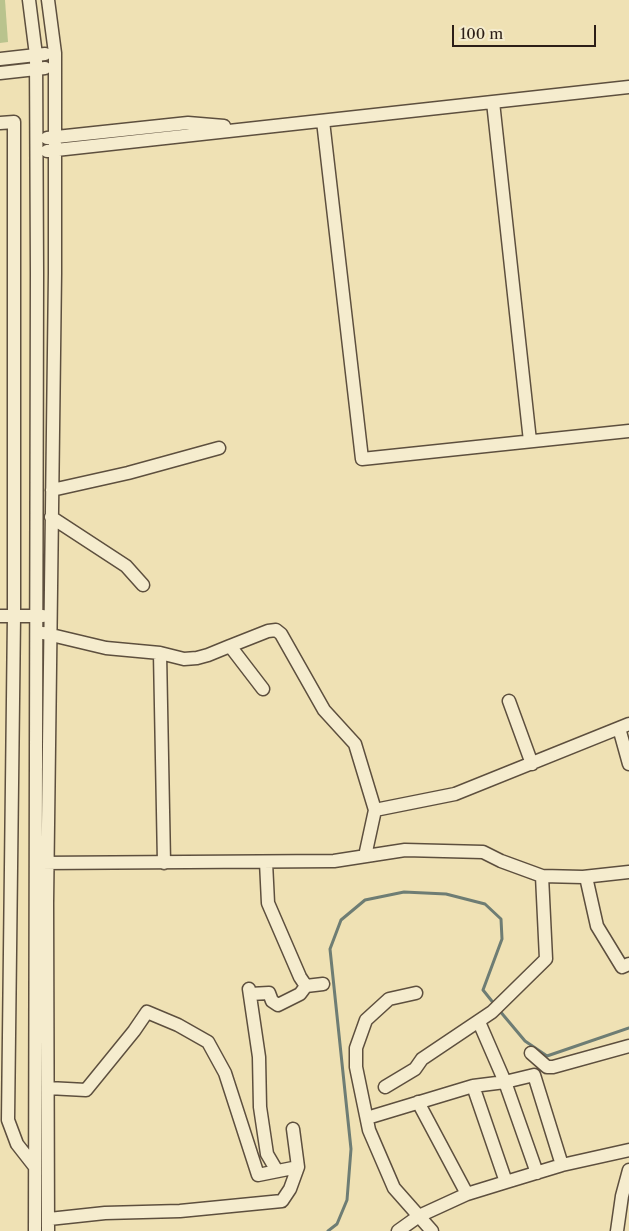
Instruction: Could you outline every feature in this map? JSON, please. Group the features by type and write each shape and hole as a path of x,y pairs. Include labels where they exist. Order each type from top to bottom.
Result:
{"street":[{"path":"29,0 36,55 37,146 34,862 35,1231"},
{"path":"48,0 55,53 48,863 48,1225 105,1213 180,1211 282,1201 290,1189 298,1167 294,1129"},
{"path":"0,60 55,53"},
{"path":"0,73 55,66"},
{"path":"37,146 188,123 251,129 629,87"},
{"path":"493,102 530,441"},
{"path":"323,121 362,459 629,431"},
{"path":"0,124 14,122 14,616 4,1120 17,1144 35,1167"},
{"path":"52,490 128,473 219,448"},
{"path":"52,517 126,566 143,585"},
{"path":"0,525 13,525"},
{"path":"0,616 50,616"},
{"path":"35,632 51,634 106,648 160,653 184,659 208,656 268,631 276,630 281,634 324,710 355,744 375,810 365,856"},
{"path":"230,646 263,689"},
{"path":"160,653 164,863"},
{"path":"509,702 532,764"},
{"path":"375,810 455,794 624,726 629,764"},
{"path":"34,862 334,861 405,850 483,852 501,861 542,876 586,877 629,872"},
{"path":"266,862 268,903 300,977 306,986"},
{"path":"385,1087 415,1069 422,1059 479,1022 546,959 542,876"},
{"path":"586,877 597,926 622,967 629,964"},
{"path":"277,1171 268,1154 260,1107 258,1057 250,991 269,993 272,1001 278,1005 300,994 306,986 323,984"},
{"path":"416,992 389,999 366,1020 356,1048 356,1067 369,1130 394,1188 432,1231"},
{"path":"48,1088 86,1090 148,1012 178,1024 208,1042 225,1073 258,1175 298,1167"},
{"path":"479,1022 505,1082 537,1173"},
{"path":"367,1118 473,1086 505,1082 534,1075 548,1067 629,1046"},
{"path":"531,1053 548,1067"},
{"path":"534,1075 562,1165"},
{"path":"473,1086 506,1182"},
{"path":"418,1102 468,1194"},
{"path":"398,1231 419,1216 468,1194 562,1165 629,1150"},
{"path":"617,1231 629,1170"}],"green space":[{"path":"0,0 5,0 8,42 0,43"}],"waterway":[{"path":"328,1231 337,1224 347,1200 351,1149 330,949 341,920 365,900 404,892 446,894 485,904 501,919 502,939 483,990 495,1005"},
{"path":"499,1010 525,1041 547,1056 629,1028"}]}
